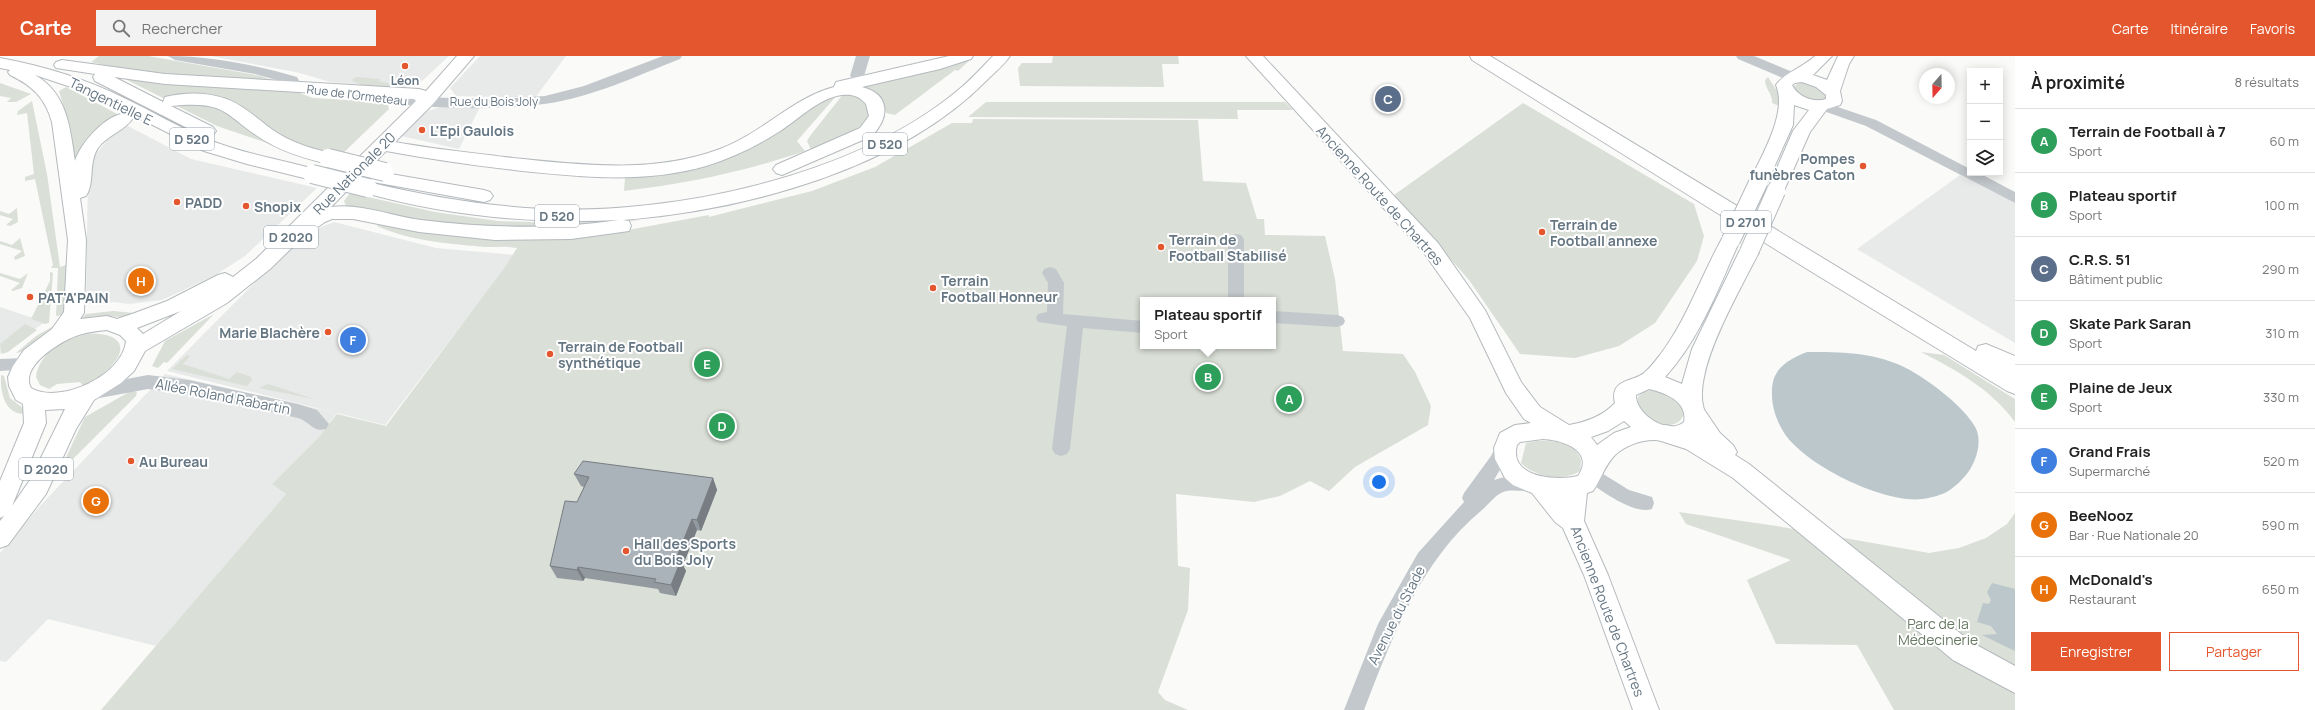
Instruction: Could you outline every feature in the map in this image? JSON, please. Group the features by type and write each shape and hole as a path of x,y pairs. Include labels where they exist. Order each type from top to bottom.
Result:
{"highway":[{"name":"D 2701","path":"1478,56 1848,285 2015,385"},
{"name":"D 2701","path":"1500,56 2015,370"},
{"path":"1986,352 2015,366"},
{"path":"1694,410 1712,440 1741,471"},
{"path":"1661,432 1693,441 1741,471 1962,651 2015,680"}],"main road":[{"path":"22,56 55,69 92,76 296,87 419,99"},
{"name":"Rue Nationale 20","path":"455,56 419,99 383,145 263,264 220,298 132,356 120,374 90,393 68,401 50,403 34,401 24,395 18,387 19,376 24,364 33,353 59,335 92,324 120,325 146,318 194,296 241,268 300,214 419,99 466,56"},
{"path":"775,127 803,102 826,90 934,66 965,56"},
{"name":"D 520","path":"321,166 378,179 416,184 474,195 530,201 617,200 687,193 732,184 834,153 892,126 947,91 984,56"},
{"name":"D 520","path":"378,179 431,202 481,211 570,216 666,208 746,194 830,168 918,127 964,94 990,71 1002,56"},
{"name":"Ancienne Route de Chartres","path":"1254,56 1431,248 1478,314 1513,387 1532,413 1565,433"},
{"path":"1649,382 1663,368 1685,332 1759,181 1784,125 1790,83 1811,69 1824,56"},
{"path":"1538,485 1588,475 1610,446 1633,434 1661,432 1682,434 1694,425 1693,378 1702,349 1749,252 1802,131 1828,100 1841,64 1846,56"},
{"name":"Tangentielle E","path":"0,63 55,69 92,76 197,142 227,152 321,166"},
{"path":"0,69 13,72 35,81 53,99 61,122 77,240"},
{"path":"1790,83 1820,82 1828,100"},
{"path":"1790,83 1799,101 1828,100"},
{"path":"383,145 559,169 610,173 635,172 665,169 707,159 746,143 775,127 816,98 840,90 854,90 866,94 872,98 877,108 876,122 866,132 782,169"},
{"path":"171,101 199,98 228,104 289,147 321,166 378,179"},
{"path":"59,335 74,313 81,165 85,153 101,134 125,118"},
{"path":"286,241 311,221 320,216 334,212 462,232 525,234 565,233 618,226 719,207 746,194"},
{"path":"120,325 132,334 132,356"},
{"path":"1572,521 1564,515 1538,485 1515,474 1509,467 1505,459 1510,441 1543,430 1565,433 1592,429 1618,416 1626,405 1627,390 1640,382 1659,383 1679,391 1694,410"},
{"name":"Ancienne Route de Chartres","path":"1510,441 1516,413 1513,387"},
{"name":"Rue Nationale 20","path":"0,538 37,487 70,420 90,393"},
{"name":"D 2020","path":"0,508 36,423 34,401"},
{"path":"1626,405 1636,420 1661,432"},
{"path":"1565,433 1586,444 1592,452 1588,475"},
{"name":"Ancienne Route de Chartres","path":"1588,475 1572,521 1596,574 1646,710"}],"street":[{"name":"Rue de l'Ormeteau","path":"175,56 236,66 290,79 295,82 296,87"},
{"path":"236,66 248,56"},
{"name":"Rue du Bois Joly","path":"419,99 499,103 545,100 589,89 675,56"},
{"path":"857,76 863,56"},
{"path":"1744,56 1790,83"},
{"path":"1828,100 2015,198"},
{"path":"1236,239 1236,297"},
{"path":"1050,273 1056,283 1050,319 1140,328"},
{"path":"1276,318 1337,321"},
{"path":"1061,449 1076,321"},
{"name":"Allée Roland Rabartin","path":"132,356 148,382 189,387 298,411 311,415 320,424"},
{"path":"0,365 24,364"},
{"path":"90,393 148,382"},
{"name":"Avenue du Stade","path":"1467,510 1468,502 1489,474 1510,441"},
{"path":"1588,475 1623,495 1646,503"},
{"name":"Avenue du Stade","path":"1354,710 1385,630 1425,559 1467,510 1476,505 1494,488 1508,482 1538,485"}],"shaded area":[{"path":"211,56 449,56 416,85 404,88 330,82 300,73"},
{"path":"480,56 566,56 535,98 456,96 450,88"},
{"path":"481,105 459,149 401,136 428,111 443,106"},
{"path":"128,126 191,159 317,188 245,256 214,276 162,300 129,304 113,302 97,305 86,303 88,174 95,155 115,131"},
{"path":"1960,175 2015,203 2015,343 1857,249"},
{"path":"334,222 436,248 515,255 385,425 167,371 303,234"},
{"path":"0,307 45,322 0,354"},
{"path":"1807,352 1867,355 1890,361 1911,371 1941,391 1960,408 1977,431 1978,451 1970,470 1947,492 1922,499 1906,499 1887,495 1845,479 1807,456 1793,444 1778,422 1773,404 1772,385 1777,372 1787,362"},
{"path":"165,374 337,413 318,438 273,483 286,494 156,646 48,619 6,662 0,661 0,553 40,506"},
{"path":"1992,583 2015,589 2015,651 1982,635 1997,634 1991,626 1977,622 1983,603 1989,604 1991,600 1987,592"}],"green space":[{"path":"99,56 148,56 261,76 274,81 145,74 91,62"},
{"path":"1053,56 1178,56 1179,64 1162,64 1164,87 1020,86 1018,68 1022,63 1052,63"},
{"path":"971,59 958,71 955,70 895,115 886,113 882,103 862,88 861,84"},
{"path":"356,77 380,79 378,81 398,85 403,83 398,86 377,88 363,85 352,80"},
{"path":"1768,77 1781,97 1782,107 1772,103 1765,83 1765,80"},
{"path":"125,79 294,91 313,98 383,102 388,105 389,109 340,156 302,147 288,140 248,110 227,99 215,96 167,100"},
{"path":"1801,82 1812,84 1827,95 1826,98 1817,102 1803,97 1792,87"},
{"path":"0,83 31,94 16,102 7,102 11,98 0,96"},
{"path":"66,87 121,116 76,159 71,160 66,115 59,91"},
{"path":"844,93 856,96 863,101 868,109 871,120 846,135 811,150 807,141"},
{"path":"838,94 797,141 805,151 760,165 716,176 624,191 625,178 664,174 702,166 757,145 783,129 799,114 811,106"},
{"path":"32,101 47,174 60,267 69,264 64,315 56,316 58,268 51,268 53,265 35,179 25,181 25,177 34,174 27,113 17,115 18,111"},
{"path":"986,102 1285,102 1293,110 1237,110 1238,119 968,117"},
{"path":"211,103 282,148 217,126 175,105"},
{"path":"1523,103 1694,204 1704,236 1697,261 1655,323 1619,346 1575,358 1520,354 1469,280 1394,195"},
{"path":"973,119 1198,120 1203,181 1246,183 1257,219 1264,219 1265,235 1325,236 1335,279 1343,351 1403,354 1415,372 1431,406 1428,425 1355,467 1329,491 1310,481 1280,496 1254,502 1176,494 1178,566 1190,568 1188,610 1158,692 1165,700 1188,710 101,710 286,494 272,484 318,438 337,414 386,426 505,267 517,248 458,245 430,241 390,231 377,226 378,225 477,238 628,230 709,215 709,217 812,191 875,167 952,123 972,123"},
{"path":"350,193 435,212 498,221 559,223 641,220 585,227 456,228 346,206 344,201"},
{"path":"17,208 18,222 10,226 6,225 13,219 0,215 0,211 9,214"},
{"path":"20,238 25,256 15,260 14,257 22,251 0,244 0,241 12,245"},
{"path":"50,272 53,273 49,323 45,324 31,319 50,281"},
{"path":"0,273 20,279 28,273 22,288 13,291 11,290 20,283 0,276"},
{"path":"113,311 134,313 124,317 98,316 80,320 86,314"},
{"path":"214,314 167,363 164,362 158,368 152,366 165,341"},
{"path":"25,324 37,330 8,352 2,354 0,344"},
{"path":"57,324 21,352 16,353 36,336"},
{"path":"88,334 108,336 114,338 119,343 119,355 101,376 83,386 80,382 57,384 49,389 40,385 36,377 42,360 54,348 62,343"},
{"path":"1921,352 1944,355 2015,399 2015,422 2006,410 1972,381"},
{"path":"187,355 190,356 183,364 229,379 237,372 251,377 252,380 247,386 172,369"},
{"path":"1,375 4,376 10,398 24,409 26,414 13,411 5,402"},
{"path":"268,384 314,399 259,388"},
{"path":"1653,390 1663,392 1673,397 1680,404 1684,414 1677,423 1667,425 1657,422 1647,416 1640,408 1637,400 1641,394"},
{"path":"129,392 137,392 136,396 67,465 62,466 85,417"},
{"path":"1550,441 1568,445 1578,453 1581,460 1580,471 1557,477 1541,475 1527,468 1521,463 1526,443"},
{"name":"Parc de la Médecinerie","path":"1679,512 1777,526 1929,553 1959,548 1986,538 2007,524 2015,513 2015,710 1894,710 1857,645 1776,644 1747,580 1791,560 1686,524"}],"building":[{"name":"Hall des Sports du Bois Joly","path":"583,461 713,478 697,520 692,519 676,559 681,560 671,585 654,582 656,579 578,567 577,570 550,566 565,501 577,502 589,477 574,474"}],"place":[{"name":"Léon","path":"405,66"},
{"name":"C.R.S. 51","path":"1388,99"},
{"name":"L'Epi Gaulois","path":"422,130"},
{"name":"Pompes funèbres Caton","path":"1863,166"},
{"name":"PADD","path":"177,202"},
{"name":"Shopix","path":"246,206"},
{"name":"Terrain de Football annexe","path":"1542,232"},
{"name":"Terrain de Football Stabilisé","path":"1161,247"},
{"name":"McDonald's","path":"141,281"},
{"name":"Terrain Football Honneur","path":"933,288"},
{"name":"PAT'A'PAIN","path":"30,297"},
{"name":"Marie Blachère","path":"328,332"},
{"name":"Grand Frais","path":"353,340"},
{"name":"Terrain de Football synthétique","path":"550,354"},
{"name":"Plaine de Jeux","path":"707,364"},
{"name":"Plateau sportif","path":"1208,377"},
{"name":"Terrain de Football à 7","path":"1289,399"},
{"name":"Skate Park Saran","path":"722,426"},
{"name":"Au Bureau","path":"131,461"},
{"name":"BeeNooz","path":"96,501"},
{"name":"Hall des Sports du Bois Joly","path":"626,551"}]}
